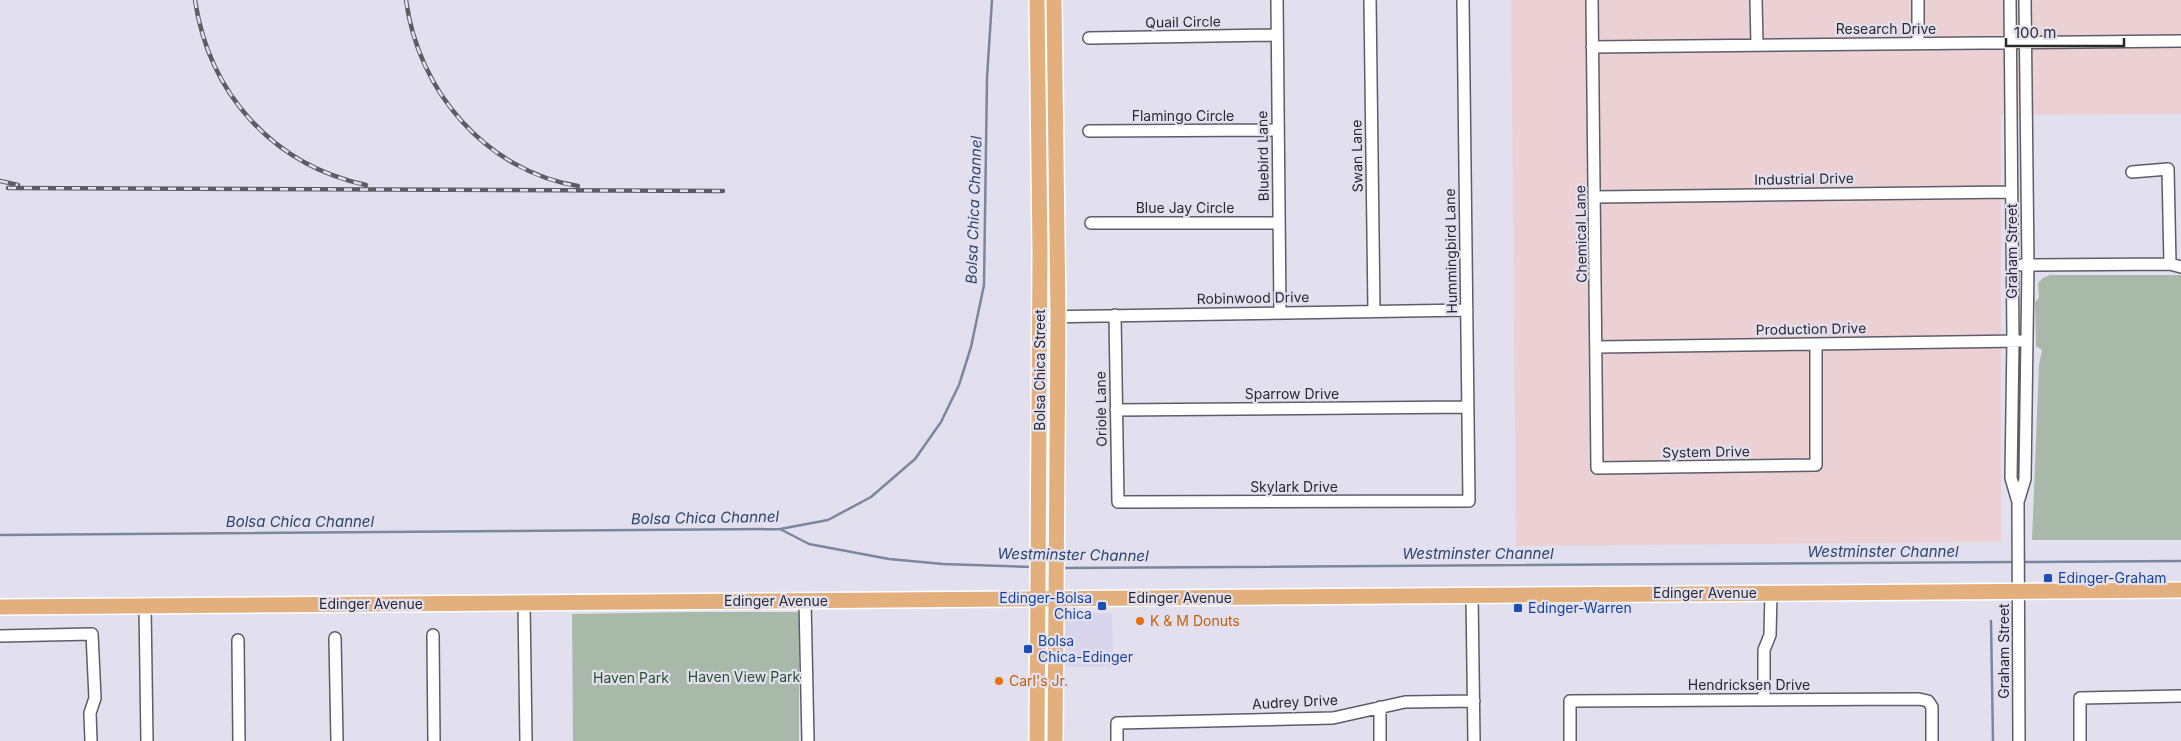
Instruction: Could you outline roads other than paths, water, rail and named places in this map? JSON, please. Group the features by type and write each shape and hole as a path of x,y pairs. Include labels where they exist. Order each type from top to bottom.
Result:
{"main road":[{"name":"Bolsa Chica Street","path":"1037,0 1040,317 1037,734"},
{"name":"Bolsa Chica Street","path":"1054,0 1058,316 1055,734"},
{"name":"Edinger Avenue","path":"0,607 1771,593 2019,584 2181,590"},
{"path":"1037,734 1055,734"}],"street":[{"name":"Bluebird Lane","path":"1277,0 1280,313"},
{"name":"Swan Lane","path":"1370,0 1374,311"},
{"name":"Hummingbird Lane","path":"1462,0 1469,501"},
{"name":"Chemical Lane","path":"1592,0 1596,197 1597,468"},
{"path":"1756,0 1757,44"},
{"path":"1918,0 1918,43"},
{"name":"Graham Street","path":"2010,0 2013,266 2011,478 2018,502 2019,741"},
{"name":"Graham Street","path":"2018,502 2025,479 2028,265 2025,0"},
{"name":"Quail Circle","path":"1088,38 1277,35"},
{"name":"Research Drive","path":"1592,46 2181,41"},
{"name":"Flamingo Circle","path":"1089,131 1278,130"},
{"path":"2013,266 2176,265 2168,169 2132,172"},
{"name":"Industrial Drive","path":"1596,197 2012,192"},
{"name":"Blue Jay Circle","path":"1091,223 1279,223"},
{"name":"Robinwood Drive","path":"1040,317 1467,310"},
{"name":"Oriole Lane","path":"1115,315 1118,502"},
{"name":"Production Drive","path":"1597,347 2013,340 2026,342"},
{"name":"System Drive","path":"1597,468 1816,465 1816,344"},
{"name":"Sparrow Drive","path":"1116,410 1468,408"},
{"name":"Skylark Drive","path":"1118,502 1469,501"},
{"path":"1764,700 1764,650 1770,635 1771,593"},
{"path":"1472,595 1474,741"},
{"path":"805,601 808,741"},
{"path":"524,603 526,741"},
{"path":"146,606 147,741"},
{"path":"0,636 92,634 95,698 90,713 91,741"},
{"path":"433,636 434,741"},
{"path":"335,638 336,741"},
{"path":"238,640 240,741"},
{"path":"2080,741 2080,698 2181,696"},
{"name":"Hendricksen Drive","path":"1570,741 1570,701 1919,698 1928,701 1932,707 1932,741"},
{"name":"Audrey Drive","path":"1117,741 1117,723 1333,718 1380,706 1406,702 1474,701"},
{"path":"1380,706 1380,741"}],"waterway":[{"name":"Bolsa Chica Channel","path":"0,535 780,529 828,520 871,497 915,459 941,422 959,385 971,347 984,285 987,78 992,0"},
{"name":"Westminster Channel","path":"780,529 809,544 889,559 943,564 1032,567"},
{"name":"Westminster Channel","path":"2023,562 2181,561"},
{"name":"Westminster Channel","path":"1063,568 2015,562"},
{"path":"1991,621 1993,741"}],"railway":[{"path":"195,0 203,34 215,66 231,95 251,120 275,142 302,161 333,175 366,185"},
{"path":"406,0 413,34 425,65 441,95 462,121 486,145 514,163 545,177 578,186"},
{"path":"0,181 18,185"},
{"path":"8,188 723,191"}],"place":[{"name":"Edinger-Graham","path":"2048,578"},
{"name":"Edinger-Bolsa Chica","path":"1102,606"},
{"name":"Edinger-Warren","path":"1518,608"},
{"name":"K & M Donuts","path":"1140,621"},
{"name":"Bolsa Chica-Edinger","path":"1028,649"},
{"name":"Carl's Jr.","path":"999,681"}],"park label":[{"name":"Haven View Park","path":"744,677"},
{"name":"Haven Park","path":"631,678"}]}
